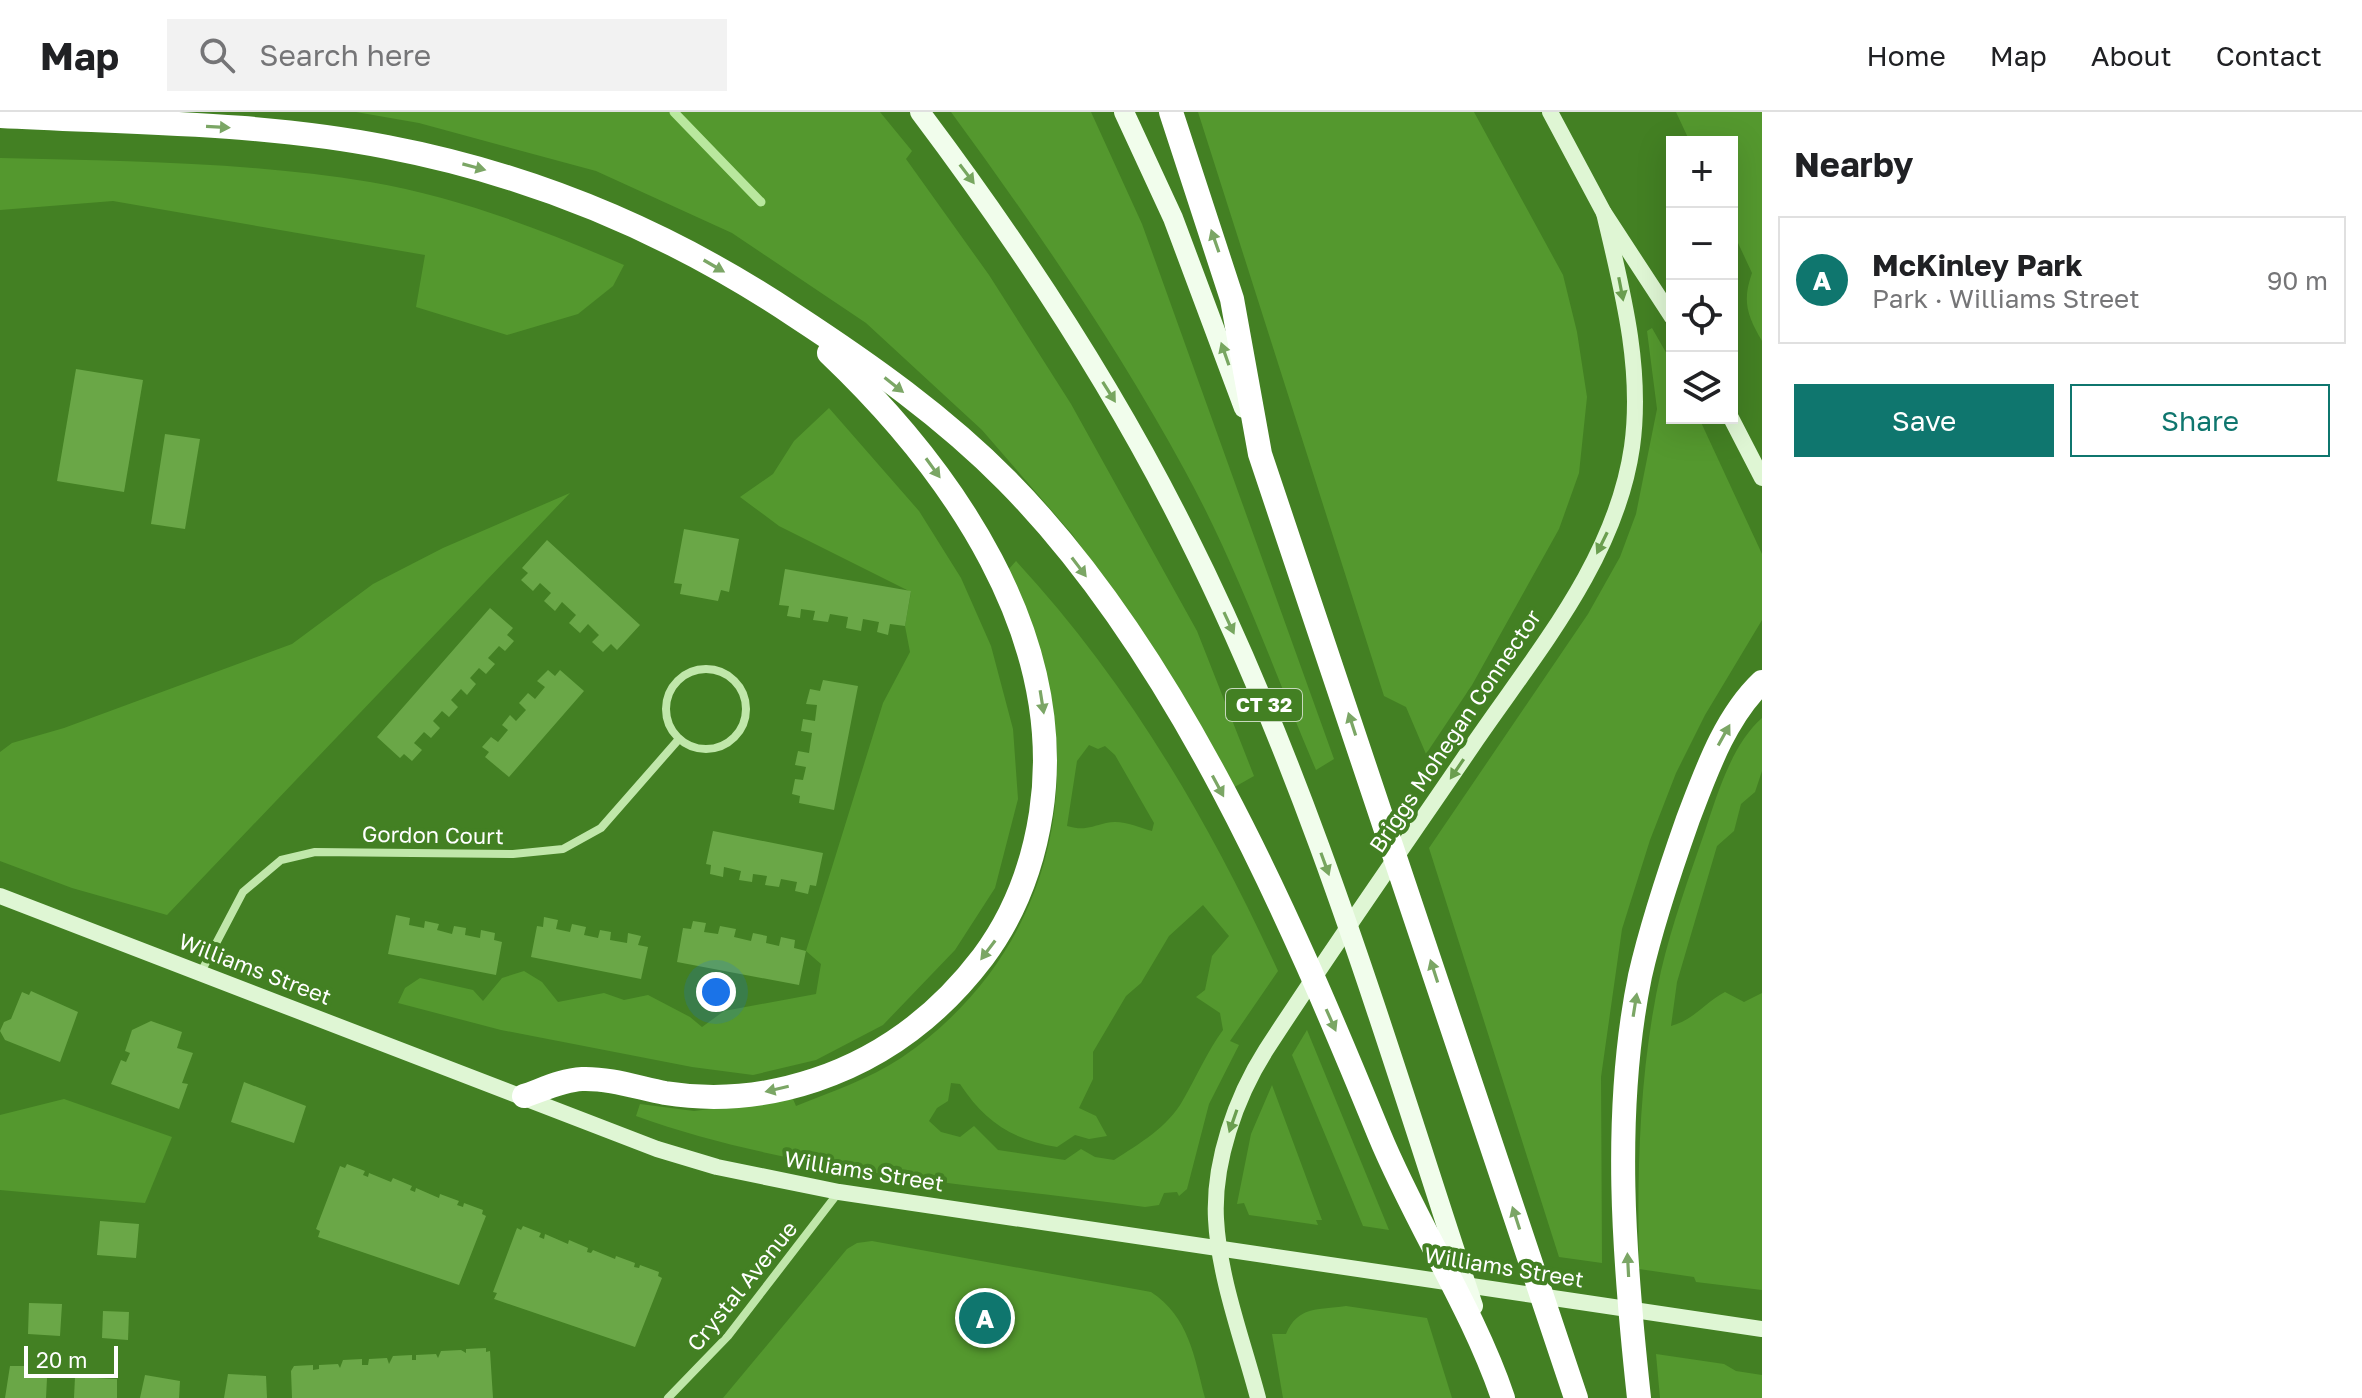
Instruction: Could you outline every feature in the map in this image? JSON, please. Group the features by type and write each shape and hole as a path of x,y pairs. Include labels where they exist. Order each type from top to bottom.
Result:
{"highway":[{"path":"1171,112 1232,299 1260,454 1576,1398"},
{"path":"0,116 307,134 446,159 500,174 624,221 696,255 761,293 886,378 1003,477 1072,557 1132,639 1203,757 1270,885 1395,1172 1488,1355"},
{"path":"524,1096 572,1080 588,1079 668,1093 736,1097 813,1081 877,1055 949,996 996,940 1019,896 1037,840 1046,779 1046,729 1040,691 1018,620 990,560 967,517 915,444 863,385 761,293"},
{"path":"1639,1398 1624,1212 1630,1049 1638,990 1656,917 1697,795 1734,718 1762,682"},
{"name":"CT 32","path":"1488,1355 1503,1398"}],"main road":[{"name":"CT 32","path":"920,112 1034,271 1119,408 1187,534 1231,627 1273,726 1355,949 1488,1355"},
{"path":"1124,112 1203,293 1260,454"},
{"path":"1550,112 1604,213 1666,308"},
{"name":"Briggs Mohegan Connector","path":"1258,1398 1219,1246 1216,1205 1227,1139 1244,1090 1266,1050 1581,584 1604,542 1619,505 1632,447 1635,402 1631,346 1604,213"},
{"path":"1734,424 1762,478"},
{"name":"Williams Street","path":"0,896 657,1149 717,1167 839,1192 1762,1329"}],"street":[{"path":"701,669 717,670 736,682 746,707 743,723 734,737 710,749 694,747 679,739 666,716 667,700 673,685 686,674 701,669"},
{"name":"Gordon Court","path":"201,972 243,892 281,860 315,852 513,854 563,849 601,828 679,739"},
{"name":"Crystal Avenue","path":"668,1398 728,1336 839,1192"}],"green space":[{"path":"356,112 880,112 912,151 906,159 989,275 1071,404 1197,631 1254,776 1231,789 1149,643 1072,534 982,430 866,323 732,233 596,171 419,123"},
{"path":"951,112 1091,112 1142,224 1334,759 1316,770 1238,580 1203,505 1158,422 1074,287"},
{"path":"1198,112 1474,112 1563,275 1577,332 1587,397 1579,473 1559,529 1472,685 1426,754 1406,707 1384,696"},
{"path":"1676,112 1762,112 1762,341 1748,308 1747,292 1752,273 1738,243 1738,136 1687,136"},
{"path":"0,158 232,166 370,182 435,196 500,216 624,265 613,286 578,314 507,335 416,307 425,255 113,201 0,210"},
{"path":"1652,328 1666,352 1666,424 1702,424 1762,554 1762,620 1705,715 1676,773 1650,840 1622,929 1601,1077 1602,1263 1559,1257 1429,848 1588,614 1620,557 1636,514 1657,409 1647,331"},
{"path":"829,408 919,511 961,578 991,646 1013,729 1018,799 995,888 955,950 883,1025 816,1060 753,1075 692,1067 501,1030 398,1003 405,988 420,978 473,990 483,1001 502,978 524,971 542,982 558,1002 604,993 624,1000 648,995 690,1017 702,1027 724,1011 816,994 821,964 806,951 883,703 910,652 905,626 911,592 779,526 740,497 773,474 794,441"},
{"path":"570,493 167,915 72,888 0,861 0,752 12,743 64,728 292,644 373,584 443,548"},
{"path":"1016,561 1057,607 1130,704 1224,861 1278,971 1230,1041 1239,1045 1209,1104 1187,1189 1179,1196 1177,1192 1164,1193 1159,1205 1145,1207 888,1175 760,1151 697,1136 636,1116 640,1104 694,1111 793,1099 796,1106 863,1079 901,1058 943,1025 978,988 1007,948 1030,903 1046,856 1055,807 1057,756 1045,669 1008,570","holes":["1089,745 1098,749 1105,746 1115,755 1154,823 1152,831 1118,822 1083,828 1067,826 1077,761","1203,905 1229,936 1212,956 1205,990 1196,997 1220,1013 1223,1030 1177,1110 1152,1134 1114,1160 1095,1157 1081,1149 1065,1160 998,1150 974,1126 960,1137 941,1132 929,1121 937,1108 948,1101 951,1083 960,1084 990,1119 1027,1140 1057,1147 1075,1135 1089,1139 1107,1136 1096,1116 1079,1108 1093,1079 1093,1052 1126,996 1141,983 1169,936"]},
{"path":"1762,718 1762,771 1755,792 1741,804 1734,831 1717,846 1677,982 1671,1026 1686,1020 1725,992 1744,1002 1762,993 1762,1290 1696,1282 1694,1277 1639,1269 1638,1232 1644,1082 1661,971 1720,786 1742,742"},
{"path":"1307,1030 1389,1230 1363,1226 1292,1055"},
{"path":"1272,1085 1322,1220 1316,1220 1318,1225 1249,1215 1244,1203 1237,1204 1251,1134"},
{"path":"64,1099 172,1137 145,1203 0,1190 0,1115"},
{"path":"872,1241 1151,1292 1164,1302 1182,1325 1205,1398 723,1398 847,1249 857,1243"},
{"path":"1346,1306 1427,1318 1452,1398 1283,1398 1272,1334 1286,1334 1296,1318 1310,1311"},
{"path":"1656,1354 1724,1364 1736,1371 1762,1375 1762,1398 1660,1398"}],"building":[{"path":"76,369 143,380 124,492 57,481"},
{"path":"165,434 200,439 185,529 151,524"},
{"path":"684,529 739,539 729,592 721,590 718,601 680,594 682,584 674,583"},
{"path":"547,540 640,625 617,650 611,644 603,652 592,642 599,635 588,624 580,633 569,623 576,615 562,602 555,611 544,601 551,593 540,583 533,591 521,580 528,573 522,568"},
{"path":"785,569 911,591 905,626 890,624 888,635 877,632 879,622 863,619 861,631 846,628 848,617 830,614 828,622 813,620 815,611 801,609 800,618 787,616 789,606 779,605"},
{"path":"490,608 513,628 507,635 514,641 505,651 499,646 488,658 495,664 486,674 479,668 470,678 476,684 467,695 461,689 451,700 458,707 449,717 442,711 433,721 440,728 431,738 424,732 414,743 422,750 412,761 404,754 400,758 377,737"},
{"path":"548,670 555,676 560,670 584,691 509,777 485,757 489,752 482,747 491,737 498,742 508,730 502,725 510,715 516,721 526,710 519,703 528,693 535,699 545,687 537,681"},
{"path":"823,680 858,686 834,810 799,803 800,796 792,794 795,779 803,780 806,767 795,765 798,751 809,753 812,733 801,731 803,719 815,721 817,705 806,704 810,689 820,691"},
{"path":"713,831 823,853 816,886 810,885 808,894 795,891 797,882 781,879 779,887 765,885 767,876 753,874 752,882 739,880 741,871 724,867 723,877 710,874 711,865 706,864"},
{"path":"396,915 410,918 409,925 424,928 425,921 439,924 437,930 452,934 454,926 466,928 465,935 480,938 481,930 495,933 494,940 502,942 496,975 388,954"},
{"path":"544,917 558,920 556,929 570,932 572,924 586,927 584,935 598,938 600,930 611,932 610,940 627,943 628,933 641,936 638,945 648,947 641,979 531,957 537,926 543,927"},
{"path":"693,921 706,923 704,932 718,934 720,926 736,929 734,937 751,941 753,933 767,936 766,943 779,946 781,937 795,940 794,948 806,951 799,985 677,962 683,928 691,929"},
{"path":"31,991 78,1012 60,1062 5,1040 0,1031 4,1022 11,1019 22,992 29,995"},
{"path":"151,1021 182,1032 177,1048 193,1053 182,1083 188,1084 179,1109 111,1084 121,1060 126,1062 130,1053 125,1051 132,1030"},
{"path":"244,1082 306,1106 294,1143 231,1122"},
{"path":"347,1164 365,1171 363,1175 368,1177 369,1173 391,1182 393,1178 412,1186 410,1190 415,1192 416,1188 439,1198 440,1194 459,1201 457,1205 463,1207 464,1203 483,1210 482,1214 486,1216 459,1285 318,1237 320,1231 316,1229 340,1166 345,1168"},
{"path":"100,1221 139,1224 136,1258 97,1255"},
{"path":"523,1226 541,1233 539,1237 544,1239 545,1234 568,1244 569,1240 588,1248 587,1252 593,1250 615,1259 616,1256 635,1263 634,1267 639,1268 640,1265 659,1272 658,1276 662,1278 635,1347 494,1299 497,1293 493,1292 517,1228 521,1230"},
{"path":"29,1303 62,1304 60,1336 28,1334"},
{"path":"103,1311 129,1312 128,1340 102,1338"},
{"path":"486,1348 486,1352 490,1351 493,1398 292,1398 291,1371 294,1366 313,1365 313,1370 319,1369 319,1365 338,1364 340,1368 343,1360 362,1359 362,1365 368,1365 369,1359 387,1358 389,1364 393,1356 412,1355 412,1360 416,1360 416,1355 436,1354 438,1358 441,1351 461,1350 466,1353 466,1349"},
{"path":"10,1366 28,1366 28,1378 47,1378 46,1398 5,1398"},
{"path":"228,1374 266,1376 267,1398 224,1398"},
{"path":"145,1375 180,1381 179,1398 140,1398"},
{"path":"75,1377 117,1379 117,1398 74,1398"}],"waterway":[{"path":"674,112 761,202"}],"place":[{"name":"McKinley Park","path":"985,1318"}]}
